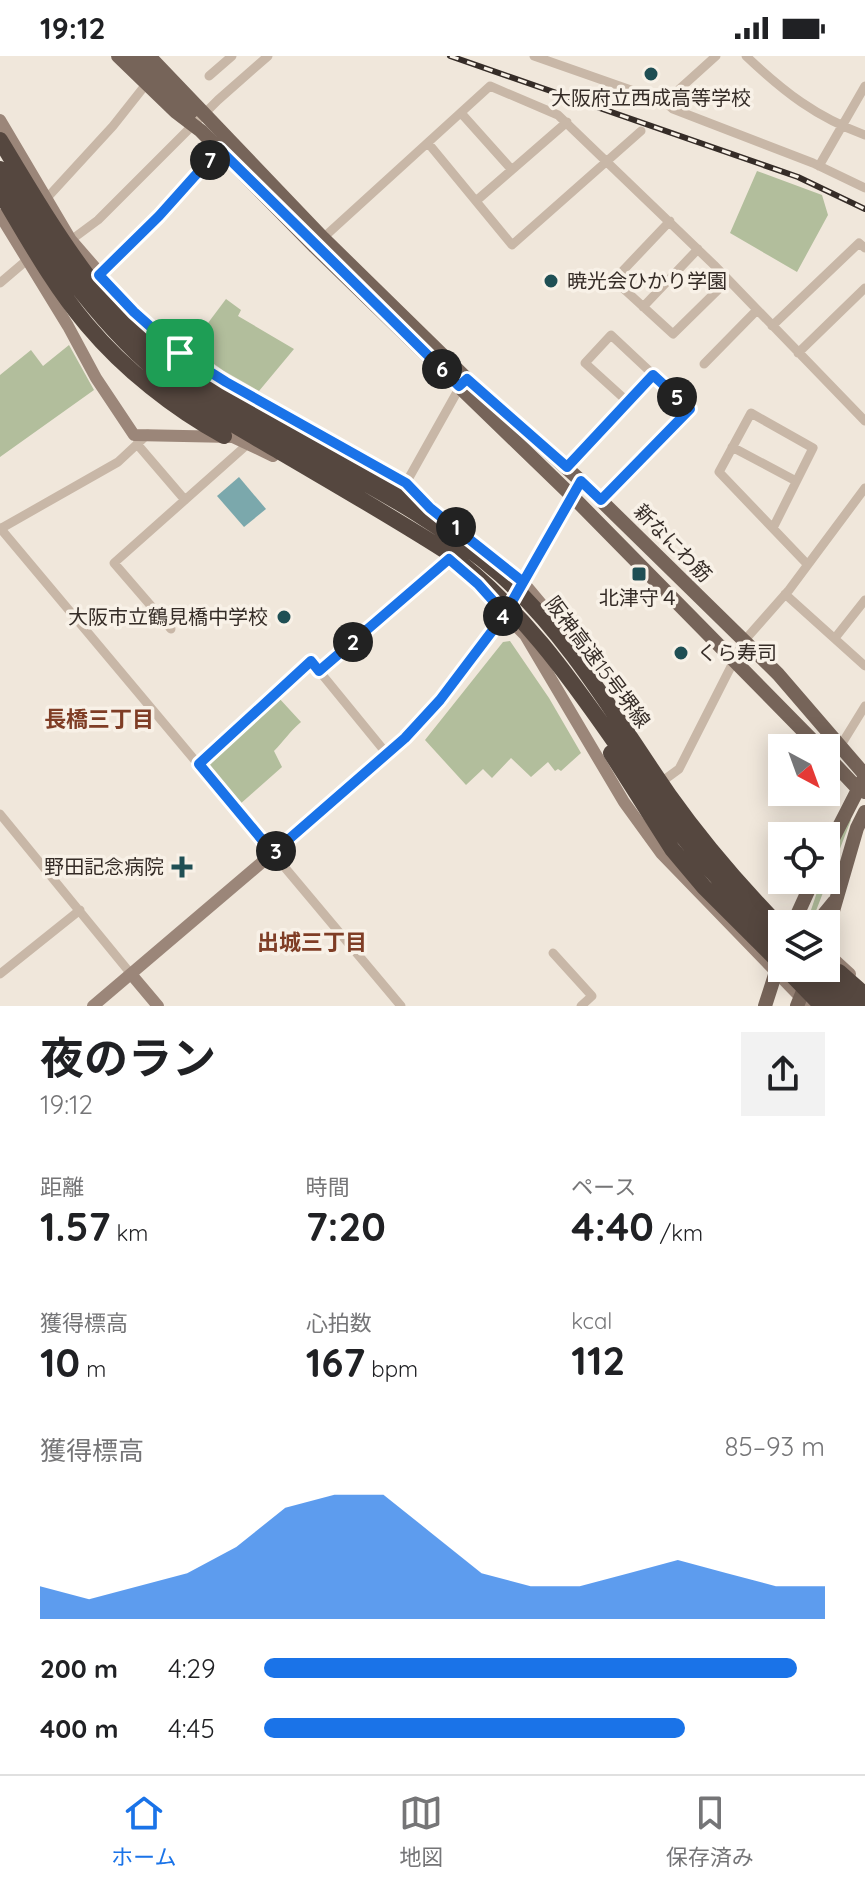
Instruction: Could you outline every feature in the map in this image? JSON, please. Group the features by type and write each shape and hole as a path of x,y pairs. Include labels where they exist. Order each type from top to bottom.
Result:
{"highway":[{"name":"阪神高速15号堺線","path":"0,140 55,231 97,291 169,363 224,402 376,490 453,539 490,566 523,597 566,647 695,831 768,912"},
{"name":"阪神高速15号堺線","path":"0,169 45,243 86,300 161,374 215,414 444,550 491,587 533,631 684,839 768,932"},
{"path":"0,192 53,279 86,324 132,370 198,422 224,436"},
{"path":"55,231 103,285 182,355 234,392 399,484 430,508"},
{"path":"533,631 672,849 768,953"},
{"path":"840,977 865,995"},
{"path":"797,982 822,1006"},
{"path":"818,982 841,1006"},
{"path":"839,982 859,1006"}],"main road":[{"path":"118,56 147,83 201,123"},
{"name":"新なにわ筋","path":"134,56 323,238 806,734"},
{"path":"149,56 201,123"},
{"name":"新なにわ筋","path":"201,123 219,149 463,383 567,467 778,674 841,745 863,783"},
{"path":"840,766 863,783 840,826"},
{"path":"834,910 857,828 865,812"},
{"path":"828,910 837,899"},
{"path":"765,1006 775,982"},
{"path":"802,1003 809,982"}],"street":[{"path":"209,76 232,56"},
{"path":"71,240 98,220 268,56"},
{"path":"534,56 665,102 673,109 819,166 865,188"},
{"path":"665,102 716,56"},
{"path":"746,56 802,105 841,127 865,135"},
{"path":"46,199 113,126 147,83"},
{"path":"323,238 490,86 558,115 567,122 698,249 865,421"},
{"path":"819,166 864,91"},
{"path":"461,113 512,170"},
{"path":"0,120 71,240 134,312 198,365 399,484 463,383"},
{"path":"476,201 567,122"},
{"path":"428,143 512,245 641,131"},
{"path":"99,275 159,216 219,149"},
{"path":"0,215 96,378 134,435 224,436 249,443 449,559 478,584 525,635 616,790 661,853 768,955"},
{"path":"670,221 614,280 673,334 728,280"},
{"path":"772,326 859,243 865,248"},
{"path":"643,307 698,249"},
{"path":"0,283 27,260"},
{"path":"798,353 865,288"},
{"path":"704,364 757,310"},
{"path":"601,500 690,409 611,335 585,363 628,402"},
{"path":"567,467 653,375"},
{"path":"773,528 813,448 751,413 719,472 807,564"},
{"path":"148,434 118,462 0,528 401,1006"},
{"path":"171,629 114,563 249,443"},
{"path":"137,444 185,500"},
{"path":"732,447 796,481"},
{"path":"93,1006 422,721 505,614 581,481"},
{"path":"664,780 679,769 744,641 785,594 865,488"},
{"path":"430,508 523,582 583,658 627,730 731,870 768,910"},
{"path":"319,671 449,559"},
{"path":"785,594 865,666"},
{"path":"835,638 865,600"},
{"path":"199,764 311,661 387,754"},
{"path":"841,745 865,706"},
{"path":"0,814 158,1006"},
{"path":"0,974 80,910"},
{"path":"553,953 592,996 581,1006"},
{"path":"840,965 865,987"},
{"path":"840,979 865,1002"},
{"path":"790,982 802,1003"},
{"path":"798,982 802,1003"}],"green space":[{"path":"757,171 822,195 828,215 797,272 730,233"},
{"path":"226,299 241,310 238,316 294,349 259,391 190,347"},
{"path":"69,345 94,390 0,457 0,375 31,350 43,366"},
{"path":"510,641 549,698 581,753 561,771 555,771 548,762 531,777 511,758 492,778 483,769 466,785 425,740 503,642"},
{"path":"278,697 301,722 274,751 282,767 239,805 206,766 206,761"},
{"path":"848,818 851,820 840,849 840,837"},
{"path":"816,894 822,894 816,910 811,910"}],"water":[{"path":"239,477 266,509 244,527 217,496"}],"railway":[{"path":"450,56 798,177 865,209"}],"place":[{"name":"大阪府立西成高等学校","path":"651,74"},
{"name":"暁光会ひかり学園","path":"551,281"},
{"name":"北津守４","path":"639,574"},
{"name":"大阪市立鶴見橋中学校","path":"284,617"},
{"name":"くら寿司","path":"681,653"},
{"name":"野田記念病院","path":"182,867"}],"district":[{"name":"長橋三丁目","path":"99,719"},
{"name":"出城三丁目","path":"312,942"}],"route":[{"path":"180,353 99,275 159,216 219,149 459,386 467,379 567,467 653,375 690,409 601,500 581,481 505,614 440,700 405,738 273,853 199,764 311,661 319,671 449,559 478,584 505,614 523,582 430,508 406,483 180,353"}]}
